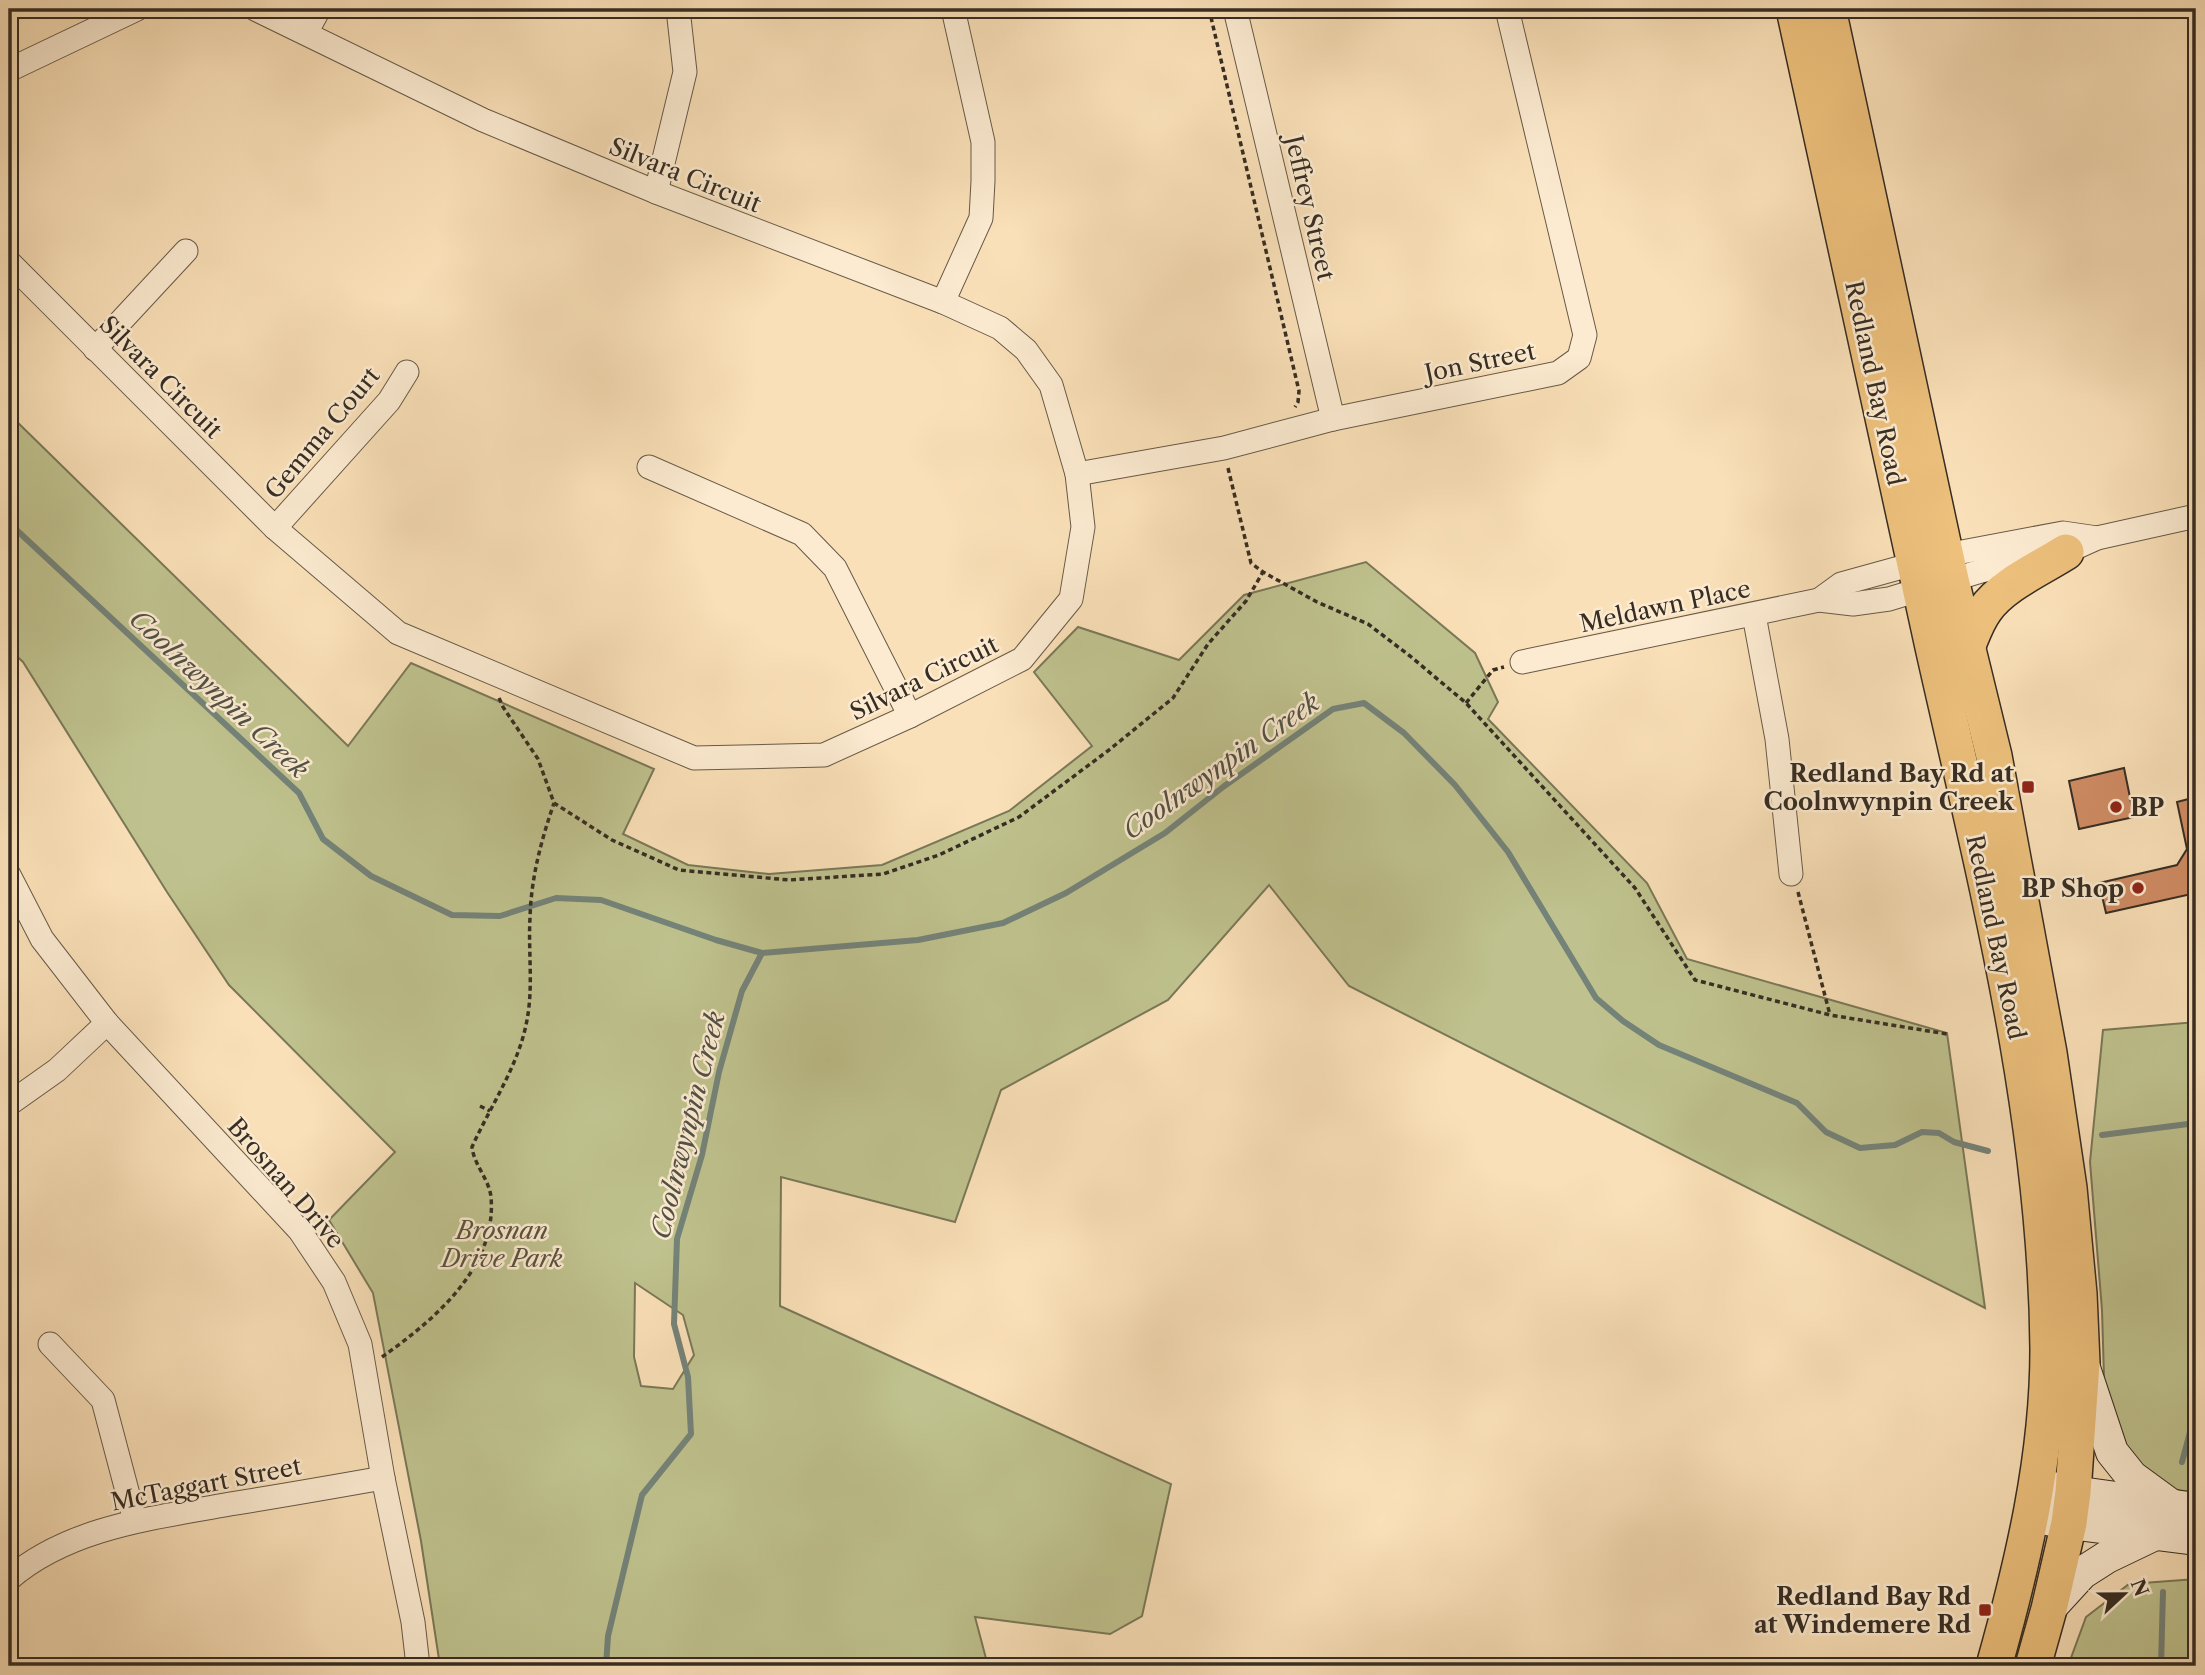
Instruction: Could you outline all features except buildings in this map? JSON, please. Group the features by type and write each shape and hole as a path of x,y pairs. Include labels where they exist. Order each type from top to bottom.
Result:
{"main road":[{"name":"Redland Bay Road","path":"1794,9 1933,572 1968,645 1994,756 2049,1052 2069,1188 2079,1294 2082,1363 2071,1508 2049,1609 2033,1666"},
{"name":"Redland Bay Road","path":"1828,9 1933,572 1982,866 2025,1082 2042,1213 2048,1352 2034,1500 2016,1588 1994,1666"},
{"path":"1968,645 1985,610 1995,598 2011,585 2082,545"},
{"path":"2082,1363 2112,1452 2132,1477 2182,1506"},
{"path":"2034,1500 2071,1508 2155,1534 2196,1539"},
{"path":"2071,1508 2182,1506"},
{"path":"2049,1609 2082,1573 2107,1557 2155,1534"}],"street":[{"path":"9,70 137,9"},
{"name":"Silvara Circuit","path":"9,262 275,528 398,633 694,758 824,755 911,716 1022,659 1071,599 1083,527 1077,474 1051,385 1026,350 1000,328 943,302 656,192 483,120 255,9"},
{"path":"306,33 319,9"},
{"path":"656,192 685,72 678,9"},
{"path":"943,302 981,218 982,194 983,142 953,9"},
{"name":"Jeffrey Street","path":"1236,9 1333,419"},
{"name":"Jon Street","path":"1077,474 1224,448 1333,419 1558,373 1579,358 1585,335 1507,9"},
{"path":"95,349 186,251"},
{"name":"Gemma Court","path":"275,528 389,401 407,372"},
{"path":"649,467 802,534 835,569 911,716"},
{"path":"1933,572 2082,545 2196,516"},
{"path":"1933,572 2063,533 2082,545"},
{"name":"Meldawn Place","path":"1522,662 1819,600 1853,604 1889,599 1933,572"},
{"path":"1754,615 1777,739 1791,874"},
{"name":"Brosnan Drive","path":"9,875 42,939 107,1023 300,1231 334,1282 360,1344 383,1478 413,1622 418,1666"},
{"path":"9,1104 57,1070 107,1023"},
{"path":"50,1344 103,1400 135,1521"},
{"name":"McTaggart Street","path":"9,1578 58,1546 135,1521 383,1478"}],"path":[{"path":"1209,9 1299,397 1293,409"},
{"path":"1299,397 1305,395"},
{"path":"1224,448 1251,563 1262,572 1317,602 1368,624 1466,703 1635,888 1695,980 1830,1015 1947,1034"},
{"path":"498,675 496,690 502,707 538,759 554,803 612,840 679,870 789,880 883,874 939,855 1019,817 1109,750 1173,698 1208,644 1246,601 1262,572"},
{"path":"1466,703 1493,670 1522,662"},
{"path":"364,1371 421,1329 462,1288 483,1247 492,1215 490,1192 473,1157 472,1147 511,1068 526,1025 531,974 529,919 532,883 541,840 554,803"},
{"path":"1791,874 1800,896 1830,1015"},
{"path":"481,1106 489,1111"},
{"path":"2196,1566 2193,1579 2196,1593"}],"green space":[{"name":"Brosnan Drive Park","path":"9,414 348,746 411,663 654,769 623,834 688,865 769,874 882,865 1009,811 1092,746 1034,672 1078,627 1179,660 1244,595 1366,562 1475,653 1498,702 1488,719 1647,883 1687,959 1947,1033 1985,1308 1349,986 1269,885 1168,1000 1001,1090 955,1222 781,1177 780,1306 1171,1484 1142,1616 1110,1634 975,1617 988,1666 440,1666 421,1541 373,1293 329,1220 395,1152 229,985 167,892 23,662 9,649","holes":["635,1283 683,1315 694,1355 673,1389 641,1386 634,1357"]},
{"path":"2196,1022 2196,1493 2165,1488 2123,1454 2105,1410 2102,1310 2090,1162 2103,1030"},
{"path":"2196,1579 2196,1666 2068,1666 2086,1617 2129,1584"}],"waterway":[{"name":"Coolnwynpin Creek","path":"9,523 299,793 323,839 371,876 452,915 500,916 556,898 601,900 762,953 918,940 1003,923 1066,893 1165,833 1223,787 1333,709 1364,703 1404,733 1455,785 1508,852 1596,998 1623,1021 1659,1045 1797,1103 1826,1132 1860,1148 1895,1145 1922,1132 1939,1133 1954,1142 1988,1151"},
{"name":"Coolnwynpin Creek","path":"606,1666 608,1636 642,1495 691,1434 688,1377 674,1324 677,1239 702,1155 719,1072 742,991 762,953"},
{"name":"Coolnwynpin Creek","path":"2102,1135 2196,1123"},
{"path":"2182,1462 2196,1410"},
{"path":"2161,1666 2163,1592"}],"place":[{"name":"Redland Bay Rd at Coolnwynpin Creek","path":"2028,787"},
{"name":"BP","path":"2116,807"},
{"name":"BP Shop","path":"2138,888"},
{"name":"Redland Bay Rd at Windemere Rd","path":"1985,1610"}]}
